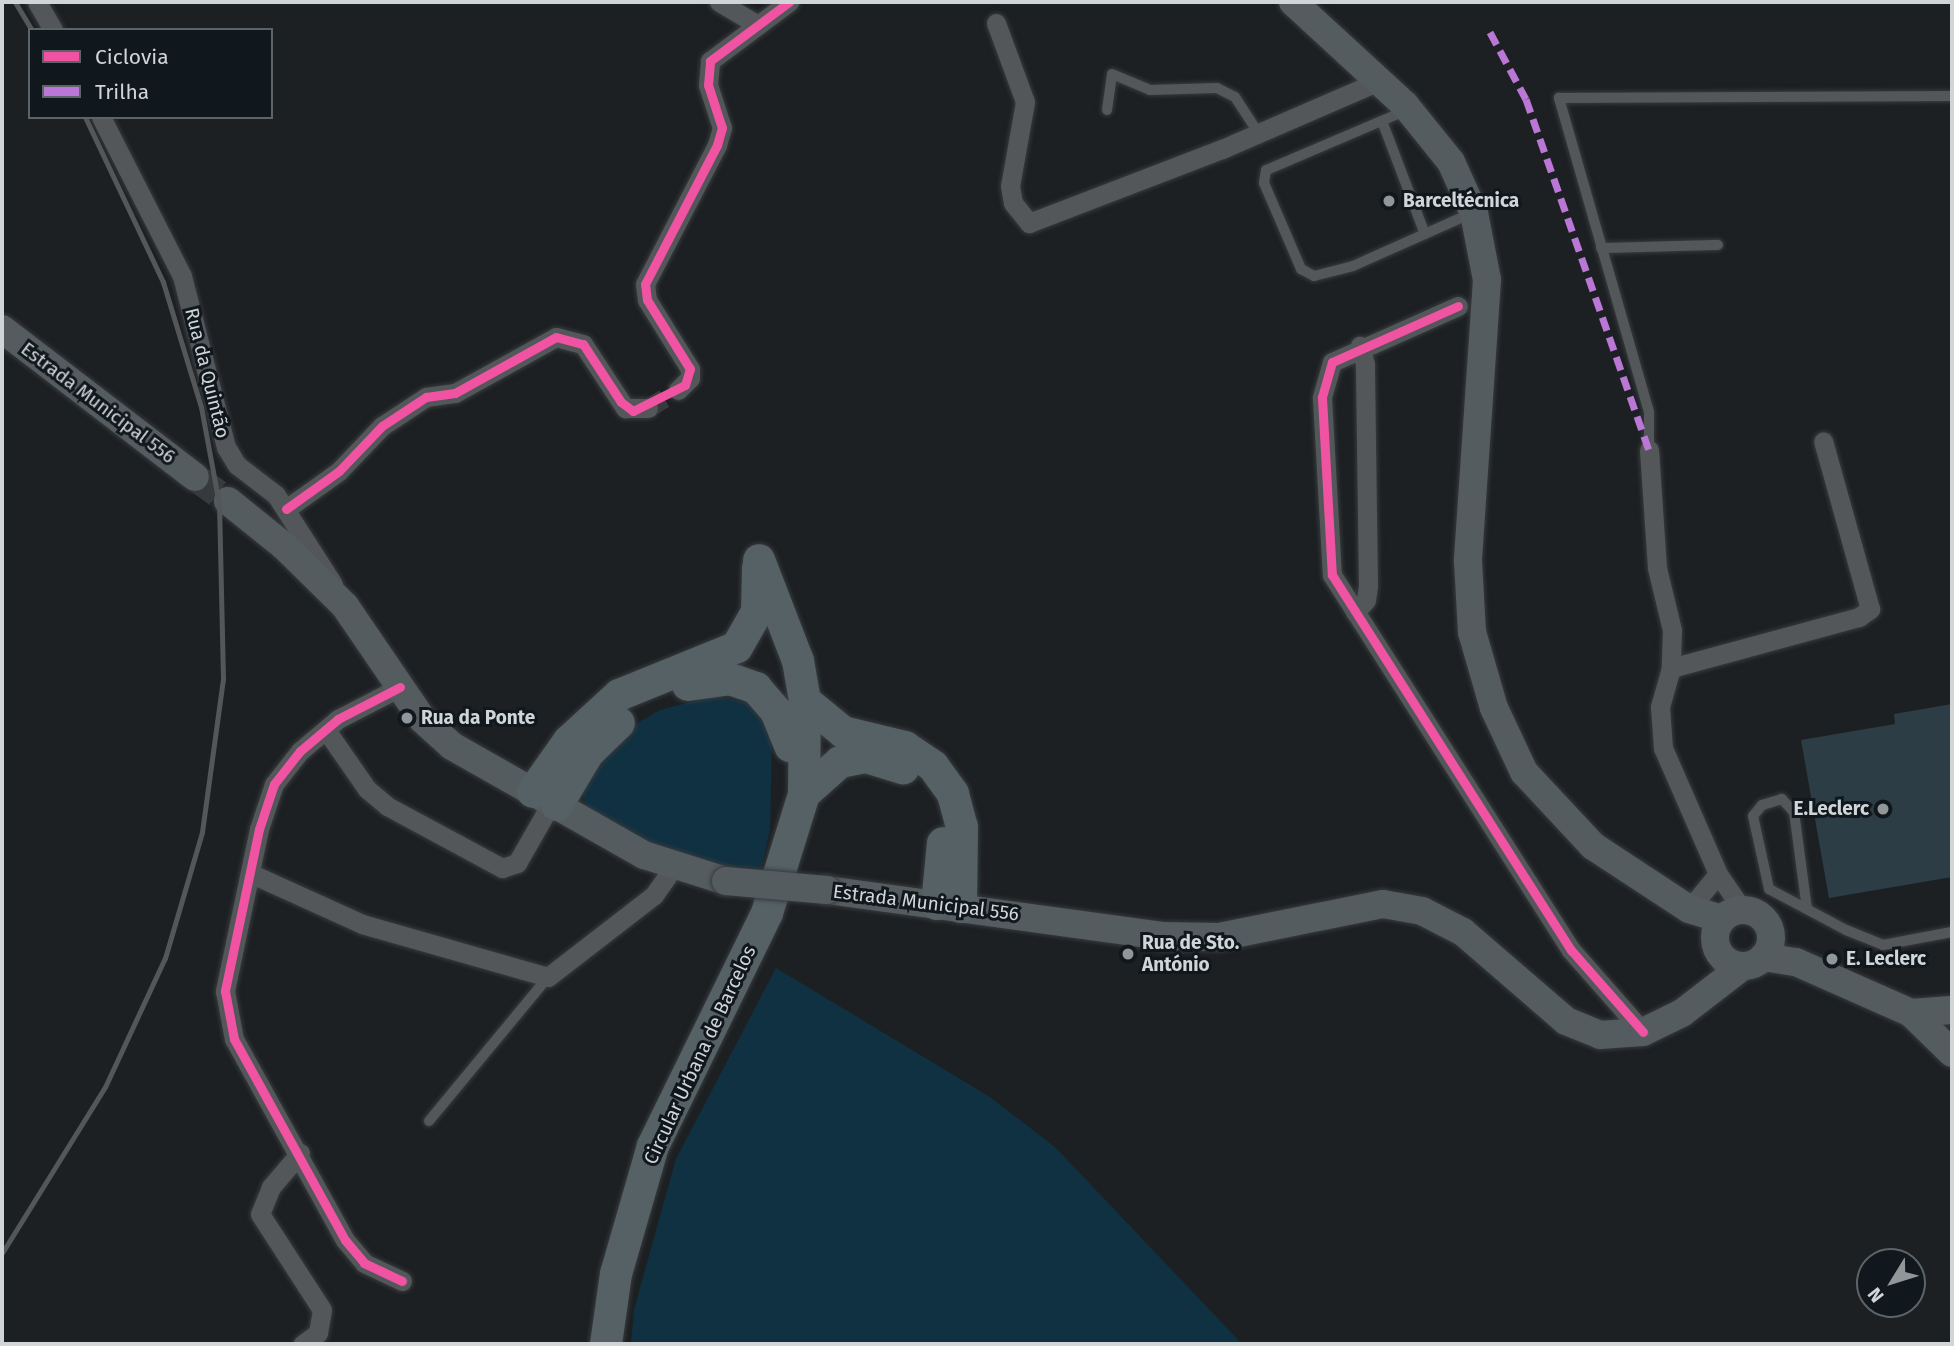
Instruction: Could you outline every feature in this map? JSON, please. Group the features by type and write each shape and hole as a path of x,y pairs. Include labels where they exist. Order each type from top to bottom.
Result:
{"main road":[{"path":"1293,2 1409,110 1451,162 1474,213 1487,280 1468,561 1472,632 1494,708 1524,772 1567,821 1621,869 1724,926 1759,915 1759,954"},
{"name":"Estrada Municipal 556","path":"2,329 195,477"},
{"name":"Estrada Municipal 556","path":"228,501 284,546 345,606 422,719 452,746 673,868 726,881 827,890 1162,936 1219,937 1383,904 1422,911 1463,932 1566,1021 1600,1035 1643,1031 1682,1013 1708,989 1759,954"},
{"path":"548,800 569,741 619,695 737,647 757,612 759,560 772,592"},
{"name":"Circular Urbana de Barcelos","path":"606,1344 615,1273 653,1146 767,913 804,794 805,701 793,639 772,592"},
{"name":"Circular Urbana de Barcelos","path":"772,592 790,746 786,850"},
{"path":"548,800 608,732 663,693 702,680 730,679 756,688 776,711 790,746"},
{"path":"805,701 843,732 905,747 933,766 953,794 962,827 949,906"},
{"path":"804,794 840,762 866,757 897,763 920,780 936,802 944,830 949,906"},
{"path":"1724,926 1727,961 1759,954 1796,962 1911,1013 1949,1048"},
{"path":"1708,989 1724,926"},
{"path":"1911,1013 1952,1009"},
{"path":"1949,1048 1943,1026 1952,1009"}],"street":[{"path":"37,2 52,28"},
{"path":"719,2 758,25"},
{"path":"678,390 690,378 690,369 643,290 717,145 722,128 708,85 710,61 789,2"},
{"path":"996,23 1025,102 1010,187 1013,203 1029,223 1259,134 1379,81"},
{"name":"Rua da Quintão","path":"102,119 182,276 226,447 286,509 345,606"},
{"path":"1458,306 1360,346 1332,362 1322,398 1332,575 1571,950 1643,1031"},
{"path":"286,509 339,471 382,426 426,397 455,393 556,337 583,344 625,408 648,408"},
{"path":"1355,612 1366,600 1367,584 1365,364 1360,346"},
{"path":"1671,668 1860,617 1870,608 1823,441"},
{"path":"1649,450 1650,515 1672,630 1671,668 1660,708 1663,748 1718,874 1724,926"},
{"path":"400,687 326,730 274,784 225,991 234,1039 300,1153 345,1240 365,1263 402,1281"},
{"path":"326,730 367,789 387,806 502,868 517,863 548,800"},
{"path":"252,874 362,923 548,977 654,895 673,868"},
{"path":"1689,909 1718,874"},
{"path":"300,1153 271,1187 260,1214 321,1310 318,1333 303,1344"}],"lane":[{"path":"1107,110 1112,74 1150,90 1217,88 1235,97 1259,134"},
{"path":"1649,450 1649,412 1559,98 1952,96"},
{"path":"1409,110 1280,161 1266,170 1264,184 1301,270 1314,276 1353,266 1474,213"},
{"path":"1382,121 1425,234"},
{"path":"1601,248 1718,245"},
{"path":"1807,909 1794,812 1782,799 1762,805 1753,816 1769,889 1807,909 1884,945 1952,932"},
{"path":"429,1121 548,977"}],"shaded area":[{"path":"713,696 752,703 772,733 770,830 760,873 667,857 586,809 582,790 587,772 634,725 660,710"},
{"path":"776,968 990,1097 1056,1148 1242,1344 631,1344 634,1310 676,1159"}],"building":[{"name":"E.Leclerc","path":"1952,704 1952,877 1829,898 1801,740 1895,724 1894,714"}],"tunnel":[{"path":"648,408 678,390"},
{"path":"195,477 228,501"}],"railway":[{"path":"15,2 31,28"},
{"path":"2,1253 105,1087 165,958 202,832 223,679 219,504 201,407 163,282 86,119"}],"marked path":[{"path":"1490,32 1526,99 1649,450"}],"cycle path":[{"path":"286,509 339,471 382,426 426,397 455,393 556,337 583,344 621,402 633,411 685,385 690,369 647,300 645,284 717,145 722,128 708,85 710,61 789,2"},
{"path":"1458,306 1332,362 1322,398 1332,575 1571,950 1643,1032"},
{"path":"400,687 338,719 300,751 274,784 259,829 225,991 234,1039 345,1240 364,1263 402,1281"}],"place":[{"name":"Barceltécnica","path":"1389,201"},
{"name":"Rua da Ponte","path":"407,718"},
{"name":"E.Leclerc","path":"1883,809"},
{"name":"Rua de Sto. António","path":"1128,954"},
{"name":"E. Leclerc","path":"1832,959"}]}
